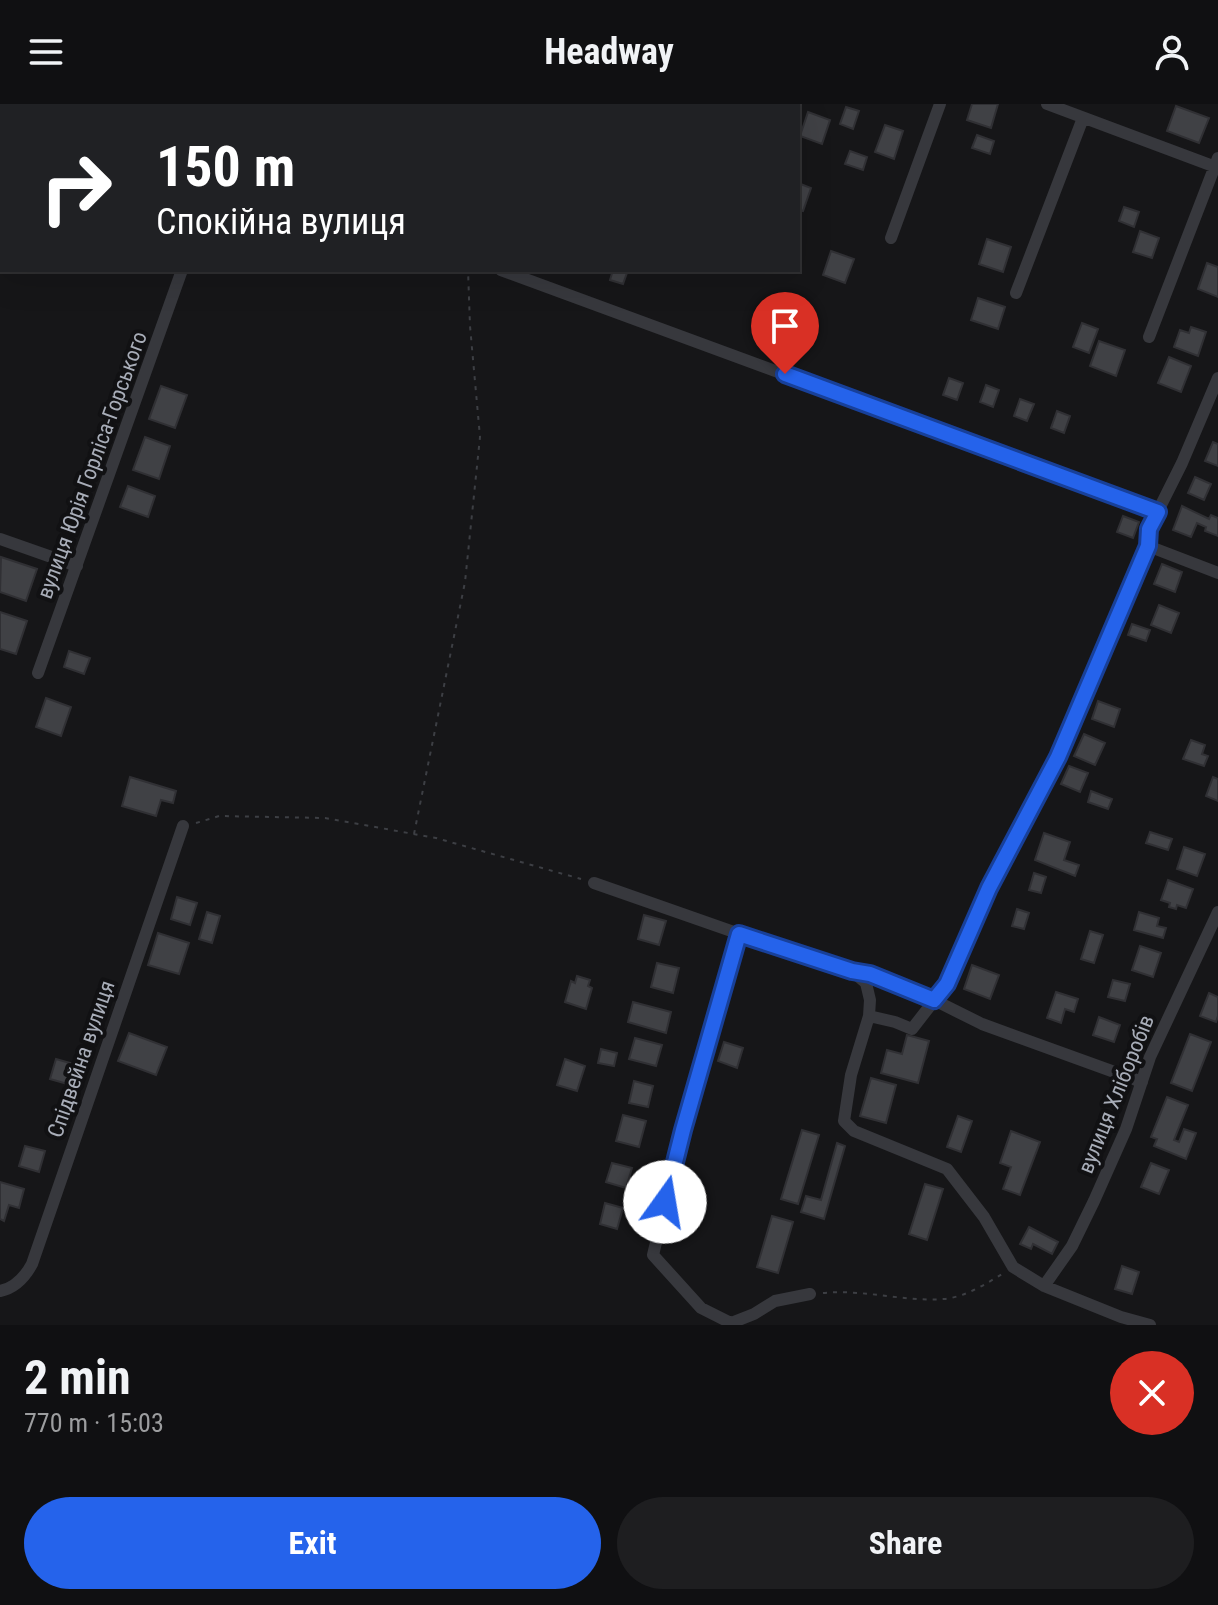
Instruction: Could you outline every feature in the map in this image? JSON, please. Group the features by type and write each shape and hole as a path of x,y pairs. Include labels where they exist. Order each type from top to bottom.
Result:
{"street":[{"path":"891,238 940,104"},
{"path":"1047,104 1217,164 1149,337"},
{"path":"1016,293 1083,118"},
{"name":"вулиця Юрія Горліса-Горського","path":"38,673 181,272"},
{"path":"506,272 1158,512"},
{"path":"869,1016 912,1029 947,984 989,888 1058,757 1148,546 1149,529 1182,463 1218,378"},
{"path":"0,539 77,566"},
{"path":"1148,546 1218,573"},
{"name":"Спідвейна вулиця","path":"0,1291 17,1283 32,1264 183,826"},
{"path":"594,883 739,934 870,974 982,1024 1142,1082"},
{"name":"вулиця Хліборобів","path":"1044,1286 1072,1246 1094,1201 1126,1129 1150,1057 1218,912"},
{"path":"739,934 683,1130 653,1255 701,1308 731,1323 775,1301 810,1294"},
{"path":"852,971 866,983 870,1000 869,1016 851,1075 844,1121 854,1131 947,1169 984,1217 1013,1267 1044,1286 1121,1317 1150,1325"}],"path":[{"path":"414,834 465,582 480,437 468,272"},
{"path":"183,826 219,816 325,818 436,838 594,883"},
{"path":"810,1294 855,1292 947,1299 982,1287 1013,1267"}],"building":[{"path":"972,104 998,104 991,128 967,120"},
{"path":"1176,106 1209,118 1199,143 1167,131"},
{"path":"846,107 859,111 853,129 840,124"},
{"path":"808,112 830,120 822,144 800,136"},
{"path":"885,125 903,131 894,159 875,152"},
{"path":"977,135 994,141 990,154 972,148"},
{"path":"850,151 867,157 863,170 845,164"},
{"path":"800,184 811,188 803,211 800,210"},
{"path":"1124,207 1139,212 1134,227 1119,221"},
{"path":"1140,231 1159,238 1152,258 1133,252"},
{"path":"987,239 1011,247 1003,272 979,264"},
{"path":"831,251 854,259 845,283 823,275"},
{"path":"1207,263 1218,267 1218,297 1198,289"},
{"path":"612,272 627,272 623,284 610,280"},
{"path":"978,298 1005,307 998,329 971,320"},
{"path":"1082,323 1098,329 1089,353 1073,347"},
{"path":"1191,327 1206,332 1198,356 1174,347 1180,330 1189,333"},
{"path":"1099,341 1125,350 1116,376 1090,366"},
{"path":"1169,357 1191,366 1181,392 1158,383"},
{"path":"949,378 963,383 957,400 943,395"},
{"path":"986,385 999,390 993,407 980,402"},
{"path":"161,386 187,395 175,428 149,419"},
{"path":"1020,399 1034,404 1027,421 1014,416"},
{"path":"1057,411 1070,416 1064,433 1051,428"},
{"path":"145,437 170,446 159,479 133,470"},
{"path":"1213,442 1218,444 1218,466 1205,461"},
{"path":"1195,477 1211,484 1204,500 1188,493"},
{"path":"128,486 155,496 148,517 120,507"},
{"path":"1182,506 1209,519 1211,515 1218,518 1218,536 1205,531 1206,527 1197,523 1191,537 1173,530"},
{"path":"1123,516 1139,522 1133,538 1117,532"},
{"path":"1,557 37,569 26,601 0,592"},
{"path":"1162,564 1182,572 1175,592 1154,584"},
{"path":"1159,605 1179,613 1171,633 1151,625"},
{"path":"0,612 27,621 16,654 0,649"},
{"path":"1132,624 1150,630 1146,641 1128,635"},
{"path":"69,651 90,658 84,674 64,667"},
{"path":"46,698 71,707 61,736 36,727"},
{"path":"1098,701 1120,709 1114,727 1092,719"},
{"path":"1084,734 1105,743 1095,765 1074,756"},
{"path":"1191,740 1205,745 1202,754 1208,756 1204,766 1183,759"},
{"path":"1069,766 1088,773 1080,792 1061,784"},
{"path":"130,777 176,791 173,803 161,800 156,816 122,806"},
{"path":"1213,777 1218,779 1218,801 1206,796"},
{"path":"1091,791 1112,799 1108,809 1088,802"},
{"path":"1150,832 1172,839 1168,850 1146,843"},
{"path":"1044,833 1070,842 1064,860 1079,865 1075,876 1035,860"},
{"path":"1184,847 1205,854 1197,876 1177,869"},
{"path":"1034,873 1046,877 1041,893 1029,890"},
{"path":"1168,880 1193,889 1186,908 1177,905 1176,909 1169,907 1170,903 1161,900"},
{"path":"177,897 197,903 190,925 171,919"},
{"path":"1017,909 1029,913 1024,929 1012,926"},
{"path":"207,912 220,916 212,943 199,939"},
{"path":"1139,912 1159,918 1157,926 1166,928 1163,938 1134,930"},
{"path":"644,915 666,921 659,945 638,939"},
{"path":"1090,931 1103,935 1094,963 1081,959"},
{"path":"158,933 189,943 179,974 148,965"},
{"path":"1140,946 1161,953 1153,977 1132,970"},
{"path":"657,963 679,968 673,993 651,987"},
{"path":"972,965 999,975 990,999 964,989"},
{"path":"577,976 590,980 588,986 592,988 586,1009 565,1002 571,981 575,983"},
{"path":"1113,980 1130,984 1125,1001 1108,997"},
{"path":"1056,992 1078,999 1074,1012 1065,1009 1061,1023 1047,1018"},
{"path":"1209,993 1218,997 1216,1022 1200,1016"},
{"path":"633,1002 671,1012 666,1033 628,1022"},
{"path":"1099,1017 1120,1025 1114,1042 1093,1035"},
{"path":"129,1033 167,1047 156,1075 118,1061"},
{"path":"1190,1034 1211,1042 1192,1091 1171,1083"},
{"path":"907,1035 929,1041 918,1083 881,1073 887,1050 902,1054"},
{"path":"635,1038 662,1045 656,1066 629,1059"},
{"path":"724,1042 743,1048 737,1068 718,1061"},
{"path":"601,1049 617,1053 614,1066 598,1063"},
{"path":"56,1059 77,1065 71,1085 50,1079"},
{"path":"565,1059 585,1066 577,1091 557,1085"},
{"path":"871,1078 896,1085 886,1123 860,1116"},
{"path":"634,1081 653,1086 648,1107 629,1103"},
{"path":"1167,1097 1188,1105 1174,1140 1179,1142 1184,1129 1196,1133 1186,1159 1154,1146 1157,1139 1151,1137"},
{"path":"623,1115 646,1121 639,1147 616,1141"},
{"path":"958,1116 972,1121 961,1152 947,1147"},
{"path":"802,1130 819,1135 798,1204 781,1199"},
{"path":"1011,1131 1040,1142 1020,1195 1003,1189 1011,1167 1000,1163"},
{"path":"837,1143 845,1146 824,1219 801,1212 806,1196 821,1200"},
{"path":"25,1146 45,1151 39,1172 19,1166"},
{"path":"612,1163 632,1168 626,1188 606,1182"},
{"path":"1151,1163 1169,1170 1159,1194 1141,1187"},
{"path":"0,1182 24,1189 19,1208 9,1205 4,1221 0,1219"},
{"path":"925,1184 943,1189 927,1240 909,1234"},
{"path":"605,1203 623,1208 617,1229 600,1224"},
{"path":"772,1216 793,1222 778,1273 757,1267"},
{"path":"1029,1227 1058,1242 1052,1254 1033,1244 1031,1249 1020,1244"},
{"path":"1122,1266 1139,1272 1132,1294 1115,1289"}],"route":[{"path":"665,1202 739,934 870,974 934,1000 947,984 989,888 1058,757 1148,546 1149,529 1158,512 785,374"}]}
